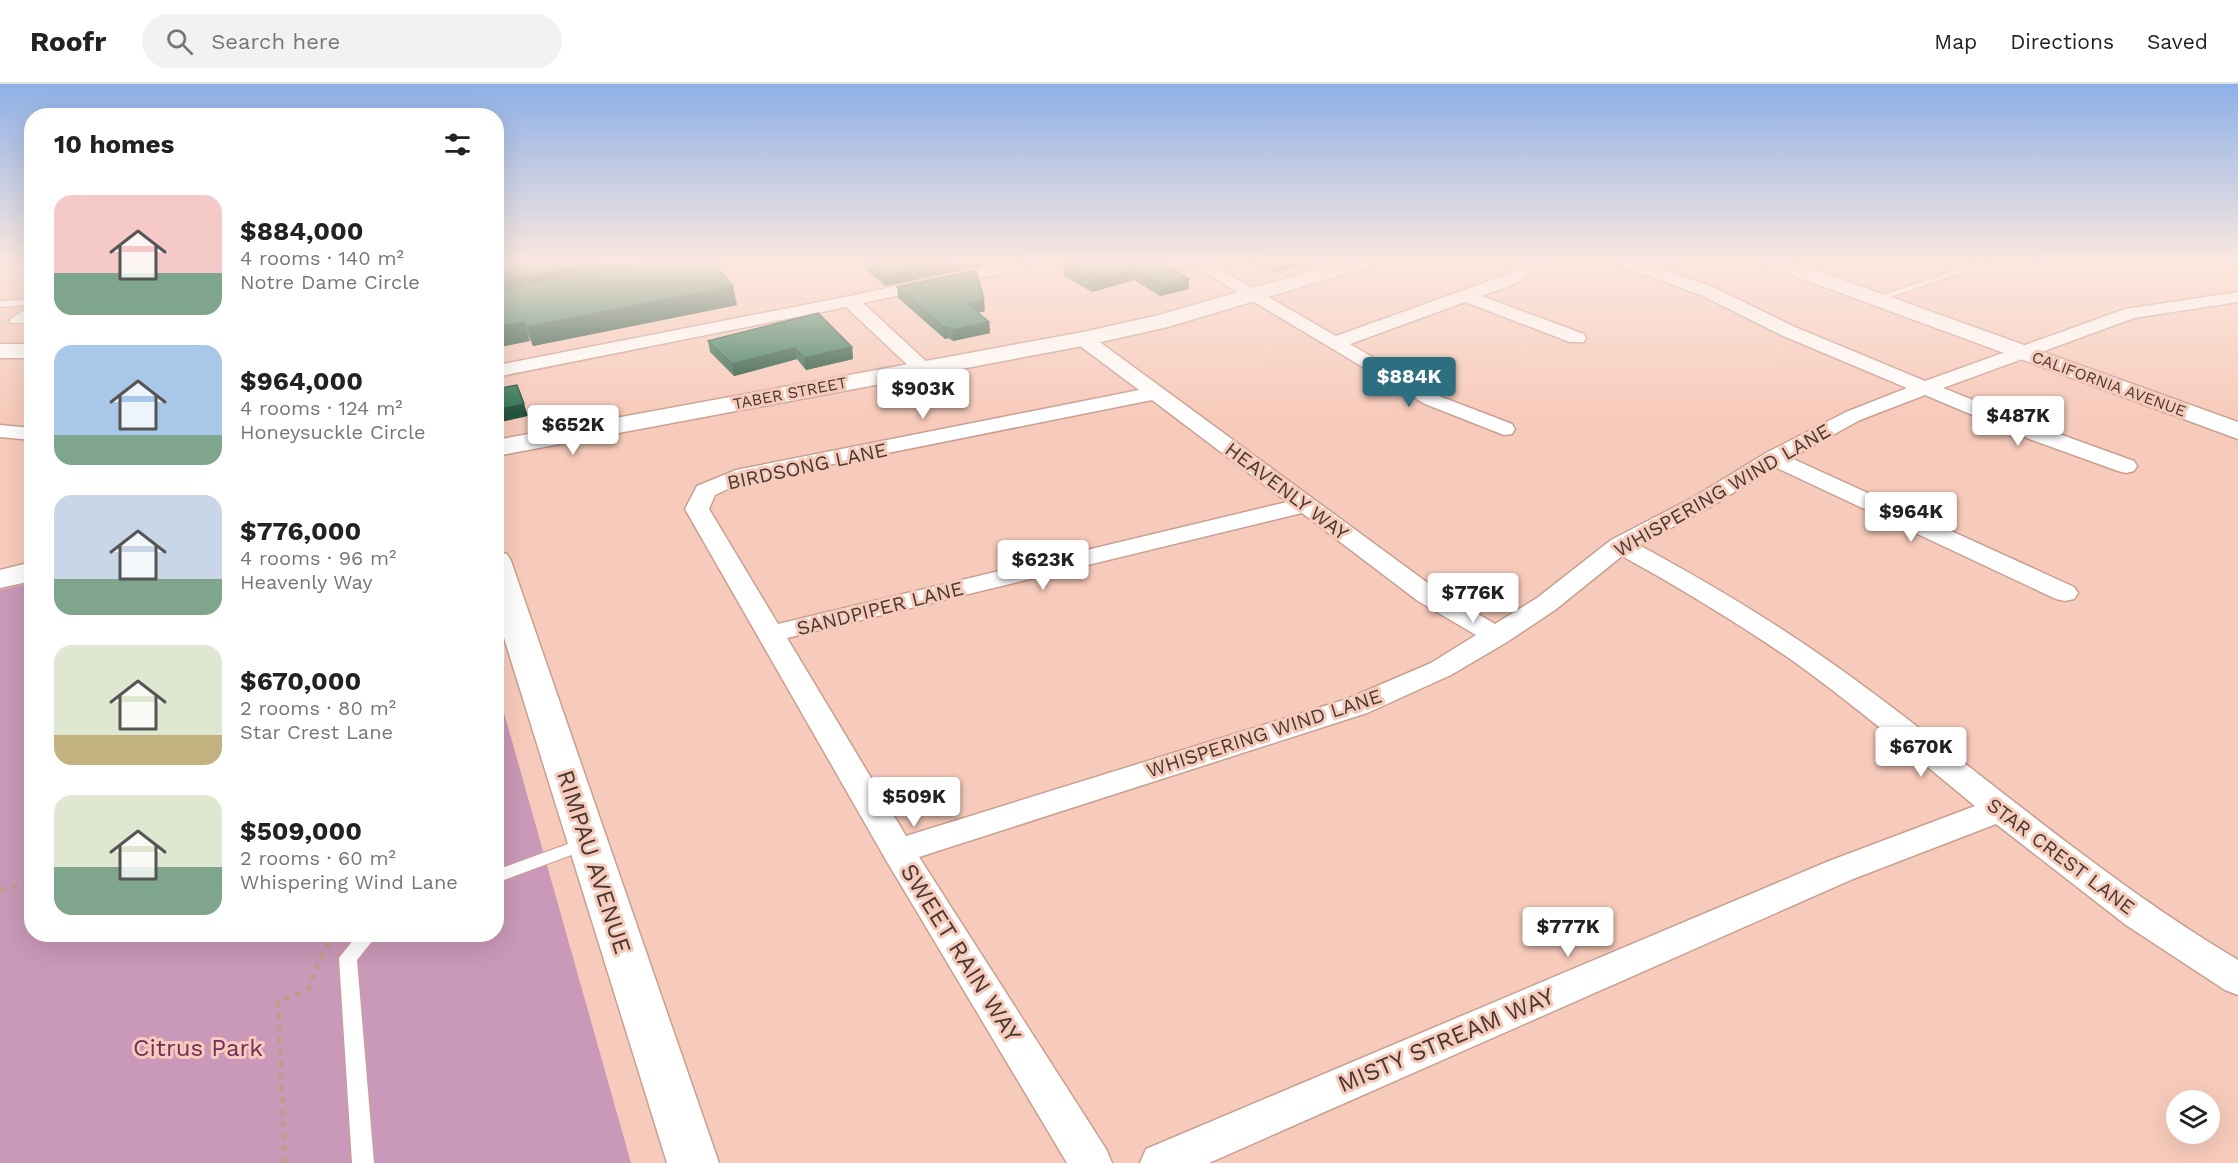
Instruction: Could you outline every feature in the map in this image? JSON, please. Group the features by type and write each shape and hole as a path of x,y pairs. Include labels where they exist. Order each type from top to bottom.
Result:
{"main road":[{"name":"TABER STREET","path":"504,446 1083,339 1192,313"},
{"name":"CALIFORNIA AVENUE","path":"1915,313 2238,431"},
{"path":"0,351 24,351"},
{"path":"0,579 24,574"},
{"name":"RIMPAU AVENUE","path":"504,586 693,1163"}],"street":[{"path":"504,370 788,313"},
{"path":"863,313 922,368"},
{"path":"1286,313 1432,400 1504,429"},
{"path":"1336,342 1416,313"},
{"path":"1511,313 1577,338"},
{"path":"1752,313 1788,331 2040,435 2126,466"},
{"name":"WHISPERING WIND LANE","path":"898,851 1358,706 1441,669 1546,604 1620,545 1702,502 1774,458 1852,416 2130,313"},
{"name":"HEAVENLY WAY","path":"1083,339 1427,595 1497,636"},
{"name":"BIRDSONG LANE","path":"705,491 736,477 1156,393"},
{"path":"0,431 24,433"},
{"path":"1774,458 2065,593"},
{"name":"SWEET RAIN WAY","path":"705,491 698,509 898,851 1091,1163"},
{"name":"SANDPIPER LANE","path":"770,634 1305,505"},
{"name":"STAR CREST LANE","path":"1620,545 1690,583 1795,650 1860,697 2092,883 2237,976"},
{"name":"MISTY STREAM WAY","path":"1161,1163 1841,870 1999,810"}],"lane":[{"path":"24,314 14,321 24,320"},
{"path":"504,874 588,843"},
{"path":"362,942 348,958 363,1163"}],"path":[{"path":"0,890 24,884"},
{"path":"285,1163 278,1002 308,990 324,949 331,942"}],"green space":[{"name":"Citrus Park","path":"24,585 24,942 504,942 504,713 631,1163 0,1163 0,590"}],"building":[{"path":"504,313 596,313 527,327 524,322 504,326"},
{"path":"818,313 852,347 804,358 795,348 732,364 708,341"},
{"path":"927,313 979,313 989,322 952,330 944,328"},
{"path":"517,385 524,404 504,408 504,387"}]}
